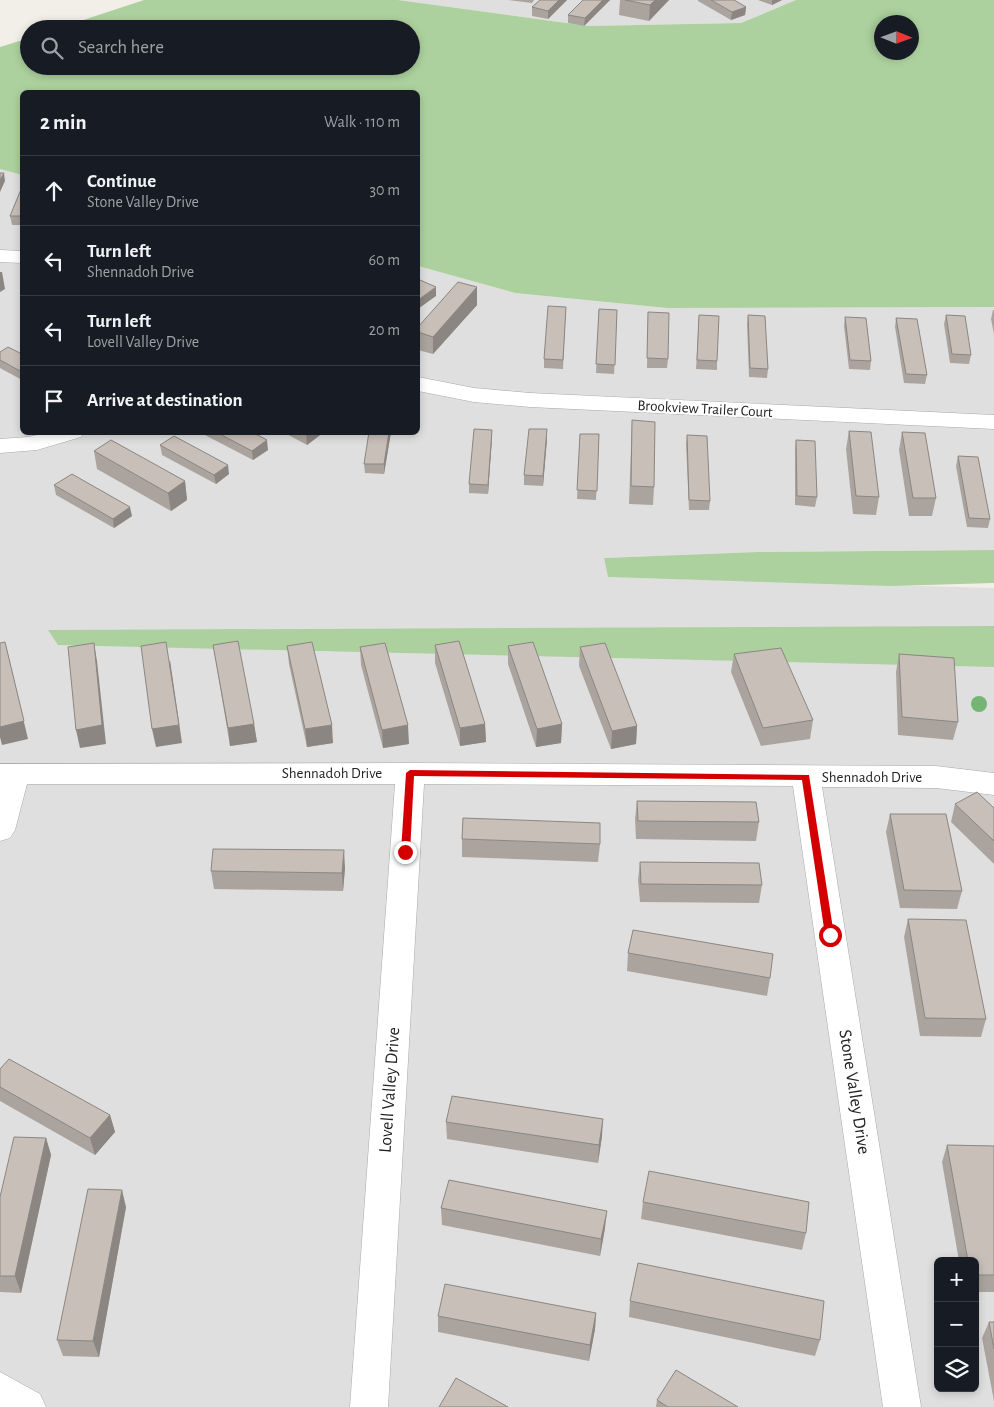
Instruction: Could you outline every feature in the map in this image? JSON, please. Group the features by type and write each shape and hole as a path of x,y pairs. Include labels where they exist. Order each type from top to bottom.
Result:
{"street":[{"path":"0,256 20,257"},
{"name":"Brookview Trailer Court","path":"420,384 474,395 530,400 994,422"},
{"path":"0,446 18,446 66,435"},
{"name":"Shennadoh Drive","path":"8,774 410,773 806,777 936,776 994,784"},
{"name":"Lovell Valley Drive","path":"369,1407 410,773"},
{"path":"0,830 8,774"},
{"name":"Stone Valley Drive","path":"806,777 902,1407"},
{"path":"0,1390 27,1407"}],"shaded area":[{"path":"398,0 796,0 741,23 588,26"},
{"path":"0,169 20,174 20,435 420,435 420,267 515,293 667,308 994,307 994,550 757,552 604,558 608,577 994,588 994,1407 0,1407"}],"green space":[{"path":"144,0 398,0 588,26 741,23 796,0 994,0 994,307 667,308 515,293 420,267 420,90 20,90 20,174 0,169 0,47 20,41 20,75 420,75 420,20 83,20"},
{"path":"994,550 994,583 891,586 608,577 604,558 757,552"},
{"path":"994,626 994,667 58,645 48,630"}],"building":[{"path":"540,0 559,0 548,11 532,7"},
{"path":"583,0 603,0 585,18 568,15"},
{"path":"625,0 655,0 650,5"},
{"path":"711,0 734,0 746,7 732,12"},
{"path":"20,192 20,216 10,216"},
{"path":"420,280 436,287 420,299"},
{"path":"458,282 477,287 433,337 420,333 420,325"},
{"path":"548,306 566,307 563,360 544,359"},
{"path":"599,309 617,310 615,365 596,364"},
{"path":"648,312 669,313 668,359 647,358"},
{"path":"699,315 719,316 717,361 697,360"},
{"path":"748,315 765,316 768,369 750,368"},
{"path":"946,315 965,316 971,355 952,354"},
{"path":"845,317 866,318 871,361 850,360"},
{"path":"896,318 917,319 927,375 906,374"},
{"path":"8,347 20,353 20,371 0,360 0,352"},
{"path":"632,420 655,422 654,487 631,486"},
{"path":"474,429 492,430 488,485 469,484"},
{"path":"529,429 547,429 543,476 524,475"},
{"path":"849,431 871,432 879,497 856,496"},
{"path":"902,432 925,433 936,498 913,498"},
{"path":"580,434 599,434 597,491 577,490"},
{"path":"222,435 258,435 267,440 252,451"},
{"path":"369,435 389,435 384,464 364,464"},
{"path":"687,435 707,436 710,501 689,500"},
{"path":"174,436 228,465 214,475 160,445"},
{"path":"111,440 185,481 168,493 94,451"},
{"path":"796,440 815,441 817,497 797,496"},
{"path":"958,456 978,457 990,519 969,518"},
{"path":"72,474 130,507 113,519 54,485"},
{"path":"238,641 254,724 228,728 213,645"},
{"path":"459,641 485,724 460,728 435,645"},
{"path":"5,642 24,721 0,727 0,643"},
{"path":"166,642 179,725 152,729 141,646"},
{"path":"312,642 332,725 305,729 287,646"},
{"path":"533,642 562,724 537,729 508,646"},
{"path":"94,643 102,725 76,730 68,647"},
{"path":"385,643 408,725 382,730 360,647"},
{"path":"605,643 637,726 612,731 580,647"},
{"path":"781,648 813,720 763,728 734,654"},
{"path":"899,654 954,658 958,722 902,717"},
{"path":"977,792 994,808 994,841 955,804"},
{"path":"637,801 756,802 759,822 638,821"},
{"path":"890,814 946,814 962,891 904,890"},
{"path":"463,818 600,823 600,844 462,839"},
{"path":"213,849 344,850 342,873 211,871"},
{"path":"640,862 759,863 762,885 641,884"},
{"path":"908,919 966,920 986,1019 925,1018"},
{"path":"633,930 773,954 770,978 628,953"},
{"path":"9,1059 110,1115 90,1138 0,1087 0,1069"},
{"path":"452,1096 603,1119 599,1145 446,1122"},
{"path":"14,1137 46,1138 15,1276 0,1276 0,1197"},
{"path":"947,1145 994,1146 994,1275 979,1275 979,1257 967,1257"},
{"path":"649,1171 809,1202 806,1233 643,1202"},
{"path":"449,1180 607,1211 601,1239 441,1208"},
{"path":"88,1189 122,1190 93,1341 57,1340"},
{"path":"638,1263 824,1301 820,1340 630,1301"},
{"path":"445,1284 596,1313 590,1345 438,1316"},
{"path":"989,1322 994,1322 994,1349"},
{"path":"676,1370 738,1407 668,1407 657,1400"},
{"path":"456,1378 508,1407 439,1407"}],"route":[{"path":"405,852 410,773 806,777 830,935"}]}
